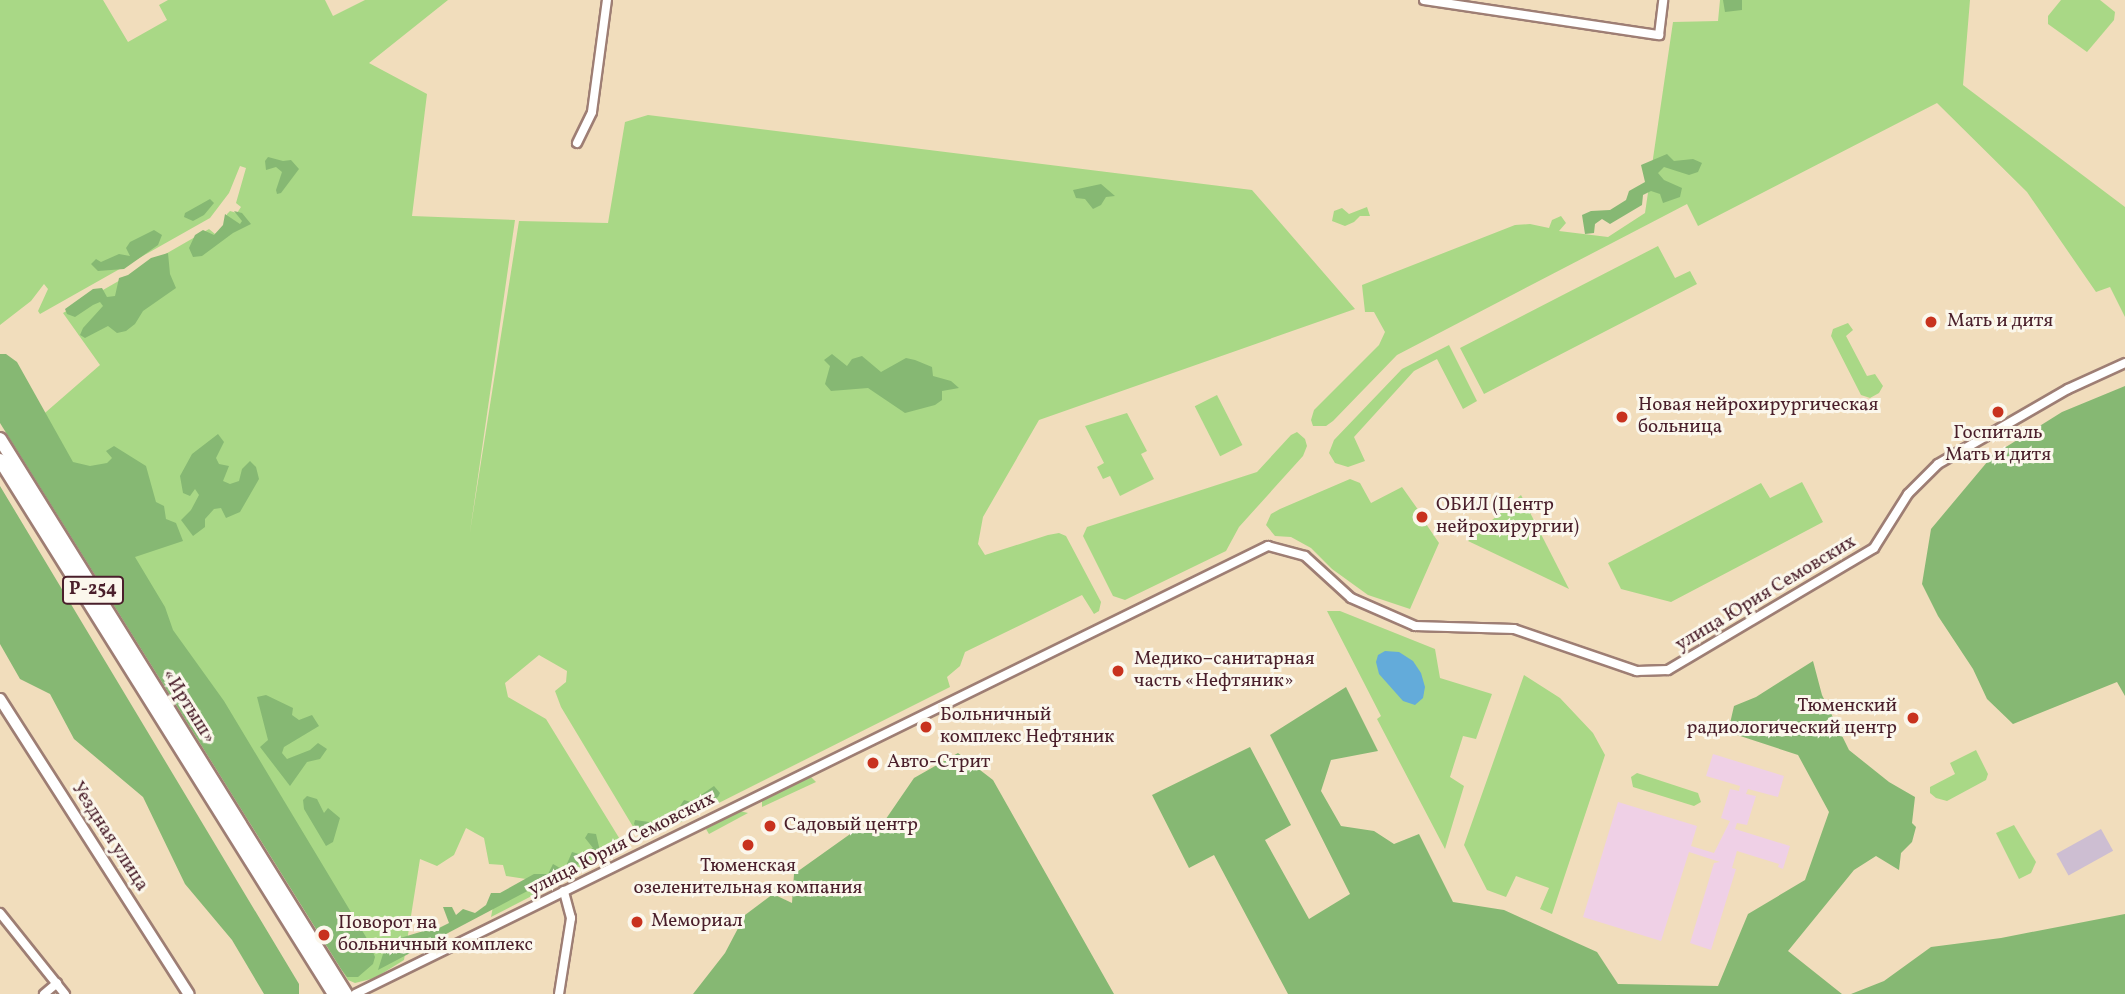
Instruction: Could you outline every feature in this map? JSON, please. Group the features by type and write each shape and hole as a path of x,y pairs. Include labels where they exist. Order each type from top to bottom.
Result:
{"highway":[{"name":"«Иртыш»","path":"0,439 346,994"},
{"name":"«Иртыш»","path":"0,460 334,994"}],"street":[{"path":"577,144 592,112 607,0"},
{"path":"1424,0 1659,35 1663,0"},
{"name":"улица Юрия Семовских","path":"355,994 1261,548 1286,549 1305,556 1351,598 1415,626 1514,629 1637,671 1668,670 1874,548 1908,494 1938,464 2068,389 2125,363"},
{"name":"Уездная улица","path":"0,699 189,994"},
{"path":"559,994 571,918 564,891"},
{"path":"0,913 65,994"},
{"path":"44,994 57,983"}],"shaded area":[{"path":"1713,754 1784,776 1778,797 1748,789 1746,794 1756,796 1747,825 1737,823 1735,829 1790,846 1783,869 1778,867 1779,864 1737,851 1732,868 1736,869 1711,950 1690,943 1714,863 1720,862 1689,852 1661,941 1583,917 1618,802 1697,826 1691,846 1714,853 1730,821 1721,818 1730,789 1739,791 1740,786 1706,776"},
{"path":"2101,829 2113,851 2069,876 2056,854"}],"green space":[{"path":"0,0 103,0 128,42 167,20 159,5 168,0 325,0 333,16 365,0 448,0 369,63 427,94 412,216 515,220 470,532 519,221 608,223 625,122 648,115 1252,190 1355,309 1039,420 983,517 978,544 985,555 1048,535 1059,533 1066,536 1101,602 1099,611 1094,614 1082,595 965,652 960,666 947,677 950,687 649,838 638,835 561,707 555,691 566,682 567,671 539,655 505,683 508,697 546,719 621,841 617,852 491,917 495,896 520,886 526,879 506,876 503,865 489,864 484,838 466,828 454,855 437,866 420,859 404,960 375,978 355,983 348,980 15,439 100,365 63,313 209,229 215,234 226,226 227,214 230,211 237,213 241,207 236,203 246,168 240,166 229,193 210,218 40,314 38,311 48,289 44,284 31,301 0,325"},
{"path":"1720,0 1970,0 1963,85 2125,207 2125,317 2110,287 2096,292 2027,192 1937,103 1698,226 1687,204 1397,355 1333,421 1326,426 1313,426 1311,420 1314,410 1379,345 1385,332 1374,312 1365,312 1362,285 1515,225 1530,224 1549,228 1552,220 1561,216 1566,223 1559,231 1608,237 1645,213 1673,22 1718,21"},
{"path":"1723,0 1742,0 1742,10 1725,12"},
{"path":"2061,0 2100,0 2115,12 2114,20 2087,52 2048,24 2048,16"},
{"path":"1667,154 1674,161 1693,159 1702,163 1698,172 1689,175 1664,167 1658,173 1664,180 1682,188 1680,197 1663,203 1660,194 1651,191 1643,195 1642,205 1610,224 1602,219 1595,224 1594,233 1585,234 1582,215 1591,211 1610,210 1626,200 1629,191 1645,182 1641,165"},
{"path":"268,157 291,160 299,169 281,193 277,194 276,190 282,172 276,167 266,170 265,161"},
{"path":"1101,184 1115,196 1106,197 1101,205 1093,209 1085,199 1076,198 1073,190"},
{"path":"210,199 214,203 204,215 193,221 184,217 185,213"},
{"path":"1367,207 1370,216 1360,216 1345,226 1332,221 1334,211 1342,208 1349,214"},
{"path":"234,211 242,213 251,224 233,233 202,256 193,257 189,248 195,235 203,230 214,235 223,225 225,214 240,224 242,221"},
{"path":"154,230 162,235 158,245 124,269 98,271 91,264 96,259 101,262 119,254 130,256 126,248 130,242"},
{"path":"1658,246 1675,278 1690,271 1697,284 1484,394 1460,348"},
{"path":"168,253 170,274 176,288 143,311 135,324 126,331 117,333 108,326 85,338 80,335 103,306 100,302 75,317 67,314 65,309 93,289 102,288 107,297 115,296 119,278 128,275 151,258"},
{"path":"1848,323 1853,330 1846,336 1867,376 1875,374 1883,386 1879,393 1870,398 1861,395 1831,336 1833,329"},
{"path":"1449,345 1477,401 1463,409 1437,359 1414,371 1354,437 1365,461 1348,467 1335,463 1329,453 1334,440 1402,369"},
{"path":"0,354 6,354 17,362 73,462 90,466 107,463 112,458 106,451 114,446 146,466 156,502 164,506 166,519 176,523 183,541 135,557 165,607 173,630 224,701 369,942 375,957 373,964 358,977 347,977 341,969 0,423"},
{"path":"832,354 847,366 852,359 862,356 881,372 906,358 915,360 932,367 933,376 951,381 959,388 942,391 942,400 935,405 905,413 868,388 831,391 825,384 830,366 824,360"},
{"path":"2125,386 2125,696 2117,682 2013,724 1987,699 1973,669 1938,616 1922,584 1931,529 1993,455 2062,412"},
{"path":"1217,395 1242,445 1220,456 1195,406"},
{"path":"1127,413 1147,451 1141,454 1154,479 1120,496 1110,476 1103,479 1097,467 1104,463 1085,426"},
{"path":"1297,432 1305,439 1307,446 1303,456 1239,527 1226,551 1125,600 1113,596 1083,536 1087,527 1257,472 1291,435"},
{"path":"218,434 224,442 216,458 219,464 229,466 223,481 230,484 239,481 242,469 250,461 256,467 259,479 240,512 226,518 221,508 214,509 205,519 205,527 193,536 181,520 191,510 199,495 195,489 190,496 183,493 180,476 192,454"},
{"path":"1350,479 1360,483 1371,503 1402,487 1419,511 1416,513 1421,522 1424,521 1439,543 1410,609 1368,595 1332,569 1311,548 1291,537 1275,536 1266,525 1271,514 1280,509"},
{"path":"1802,482 1823,522 1671,602 1621,589 1608,563 1761,483 1770,498"},
{"path":"0,486 299,984 299,994 264,994 232,940 185,884 143,797 74,739 50,694 20,679 0,644"},
{"path":"1521,495 1569,589 1468,541"},
{"path":"1327,611 1340,611 1435,649 1440,678 1492,694 1476,739 1463,736 1450,777 1464,786 1445,849 1377,719 1381,716"},
{"path":"1813,661 1822,695 1849,750 1889,782 1915,797 1912,823 1916,827 1912,842 1901,853 1899,870 1876,856 1854,870 1788,951 1842,994 1288,994 1214,855 1189,868 1152,795 1250,747 1291,825 1265,840 1309,919 1350,894 1270,735 1346,687 1378,751 1331,760 1321,791 1341,826 1374,831 1394,844 1419,834 1453,902 1504,910 1597,952 1618,984 1718,986 1748,914 1805,880 1829,812 1798,755 1728,732 1734,706 1756,697"},
{"path":"1524,675 1560,698 1593,733 1605,755 1552,914 1540,909 1549,888 1516,876 1506,897 1487,890 1464,845"},
{"path":"266,695 293,708 292,715 299,720 312,715 319,726 284,747 282,753 287,759 310,750 318,743 327,749 320,759 307,762 290,786 260,747 268,740 257,697"},
{"path":"1976,750 1988,774 1986,780 1947,801 1930,793 1930,787 1955,774 1950,763"},
{"path":"958,753 993,780 1114,994 693,994 725,953 745,915 773,894 792,903 794,874 853,832 879,829 914,778"},
{"path":"1637,773 1698,793 1701,802 1694,806 1633,787 1631,777"},
{"path":"810,776 816,782 762,807 762,801"},
{"path":"714,786 720,793 718,797 687,814 681,811 680,806 684,800 691,802"},
{"path":"307,796 317,799 324,813 328,808 340,818 333,842 326,846 304,809 303,800"},
{"path":"740,811 748,813 709,834 706,829"},
{"path":"673,814 675,819 671,825 656,834 641,833 634,824 635,820 656,823 662,816"},
{"path":"2014,825 2036,862 2031,873 2019,879 1996,833"},
{"path":"588,833 596,834 600,851 590,858 378,970 383,954 388,949 392,951 400,938 427,930 433,931 449,923 443,907 452,907 456,915 463,909 475,913 486,905 491,893 500,893 534,874 548,874 553,864 560,868 566,866 572,852 579,854 593,848 585,838"},
{"path":"2125,914 2125,994 1851,994 1884,981 1931,947 2001,938"}],"water":[{"path":"1385,651 1399,652 1413,661 1421,673 1425,687 1423,698 1415,705 1403,701 1379,674 1376,662 1378,655"}],"place":[{"name":"Мать и дитя","path":"1931,322"},
{"name":"Госпиталь Мать и дитя","path":"1998,412"},
{"name":"Новая нейрохирургическая больница","path":"1622,417"},
{"name":"ОБИЛ (Центр нейрохирургии)","path":"1422,517"},
{"name":"Медико–санитарная часть «Нефтяник»","path":"1118,671"},
{"name":"Тюменский радиологический центр","path":"1913,718"},
{"name":"Больничный комплекс Нефтяник","path":"926,727"},
{"name":"Авто-Стрит","path":"873,763"},
{"name":"Садовый центр","path":"770,826"},
{"name":"Тюменская озеленительная компания","path":"748,845"},
{"name":"Мемориал","path":"637,922"},
{"name":"Поворот на больничный комплекс","path":"324,935"}]}
